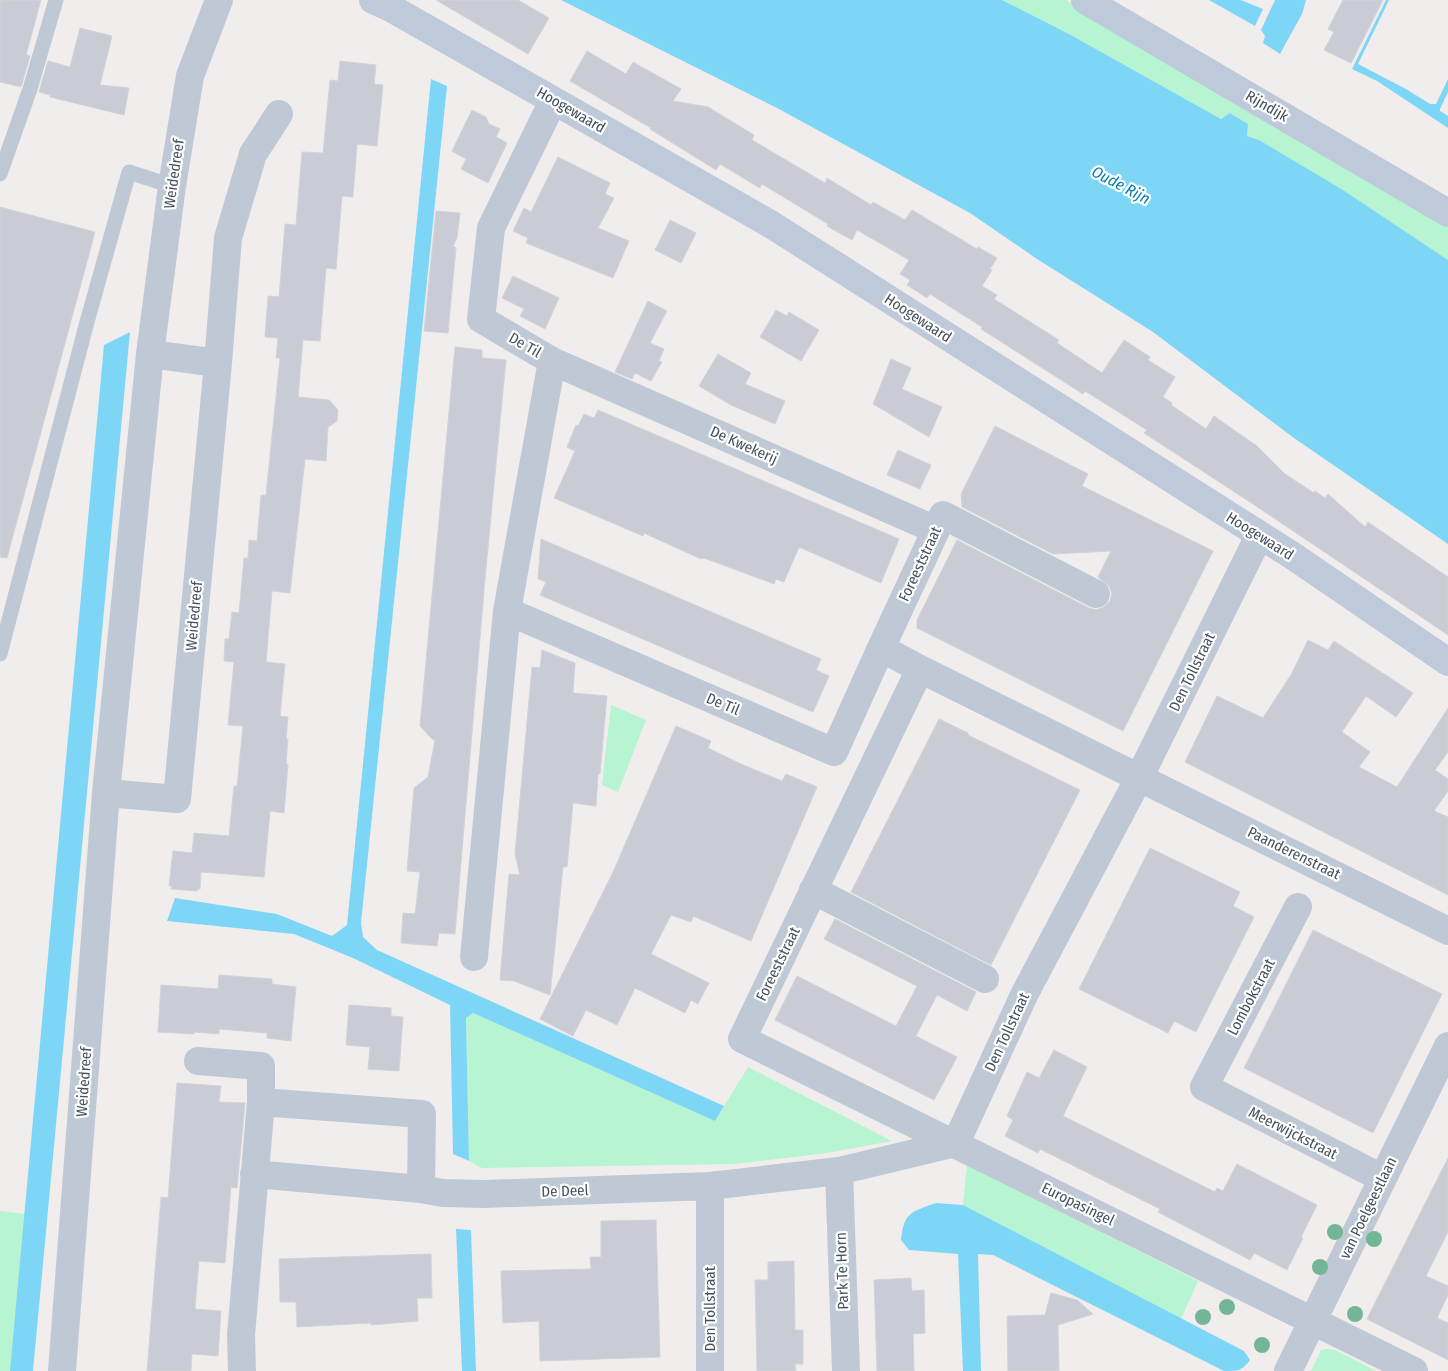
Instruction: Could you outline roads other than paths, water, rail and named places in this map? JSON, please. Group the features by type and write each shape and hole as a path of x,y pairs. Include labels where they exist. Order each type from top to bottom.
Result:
{"street":[{"name":"Weidedreef","path":"62,1371 106,792 150,354 172,186 190,76 219,0"},
{"name":"Hoogewaard","path":"373,0 391,8 772,225 1293,556 1448,662"},
{"name":"Rijndijk","path":"1085,0 1448,213"},
{"name":"De Til","path":"474,957 507,611 552,361 481,319 491,228 554,101"},
{"name":"Weidedreef","path":"106,792 177,799 228,238 252,154 279,114"},
{"path":"150,354 218,363"},
{"name":"De Kwekerij","path":"552,361 936,530"},
{"name":"Foreeststraat","path":"881,648 943,515 1096,594"},
{"name":"Den Tollstraat","path":"956,1143 1024,995 1140,776 1259,536"},
{"name":"De Til","path":"507,611 834,752 881,648"},
{"path":"881,648 920,669 1140,776"},
{"name":"Foreeststraat","path":"742,1039 920,669"},
{"name":"Paanderenstraat","path":"1140,776 1448,931"},
{"path":"813,890 984,979"},
{"name":"Lombokstraat","path":"1204,1087 1298,907"},
{"name":"Europasingel","path":"742,1039 956,1143 1414,1371"},
{"name":"van Poelgeestlaan","path":"1288,1371 1448,1046"},
{"path":"198,1061 261,1066 261,1102 241,1335 242,1371"},
{"name":"Meerwijckstraat","path":"1204,1087 1382,1178"},
{"path":"261,1102 422,1114 421,1189"},
{"path":"710,1186 839,1171 956,1143"},
{"name":"Park Te Horn","path":"839,1171 846,1371"},
{"name":"De Deel","path":"254,1174 421,1189 443,1193 485,1194 710,1186"},
{"name":"Den Tollstraat","path":"710,1186 710,1371"}],"lane":[{"path":"0,174 30,89 56,0"},
{"path":"0,654 87,322 129,172 172,186"}],"water":[{"name":"Oude Rijn","path":"561,0 1002,0 1069,34 1221,119 1230,113 1248,124 1247,136 1259,140 1343,190 1448,260 1448,544 1294,438 1153,332 1037,259 970,213 777,108"},
{"path":"1209,0 1241,0 1263,9 1255,26"},
{"path":"1275,0 1306,0 1302,14 1280,54 1263,43 1265,36 1261,30"},
{"path":"1386,0 1389,0 1358,64 1430,104 1436,104 1448,79 1448,92 1440,111 1448,116 1448,128 1377,81 1352,69"},
{"path":"431,79 447,86 361,923 363,937 377,950 724,1106 715,1121 473,1013 466,1018 469,1161 453,1154 450,1005 353,958 294,934 167,921 175,898 277,914 332,936 347,925"},
{"path":"130,332 33,1371 10,1371 104,345"},
{"path":"936,1203 963,1205 1244,1351 1250,1360 1239,1370 1224,1371 993,1255 978,1254 981,1371 963,1371 958,1254 909,1250 901,1240 904,1224 910,1214"},
{"path":"456,1229 471,1230 476,1371 462,1371"}]}
